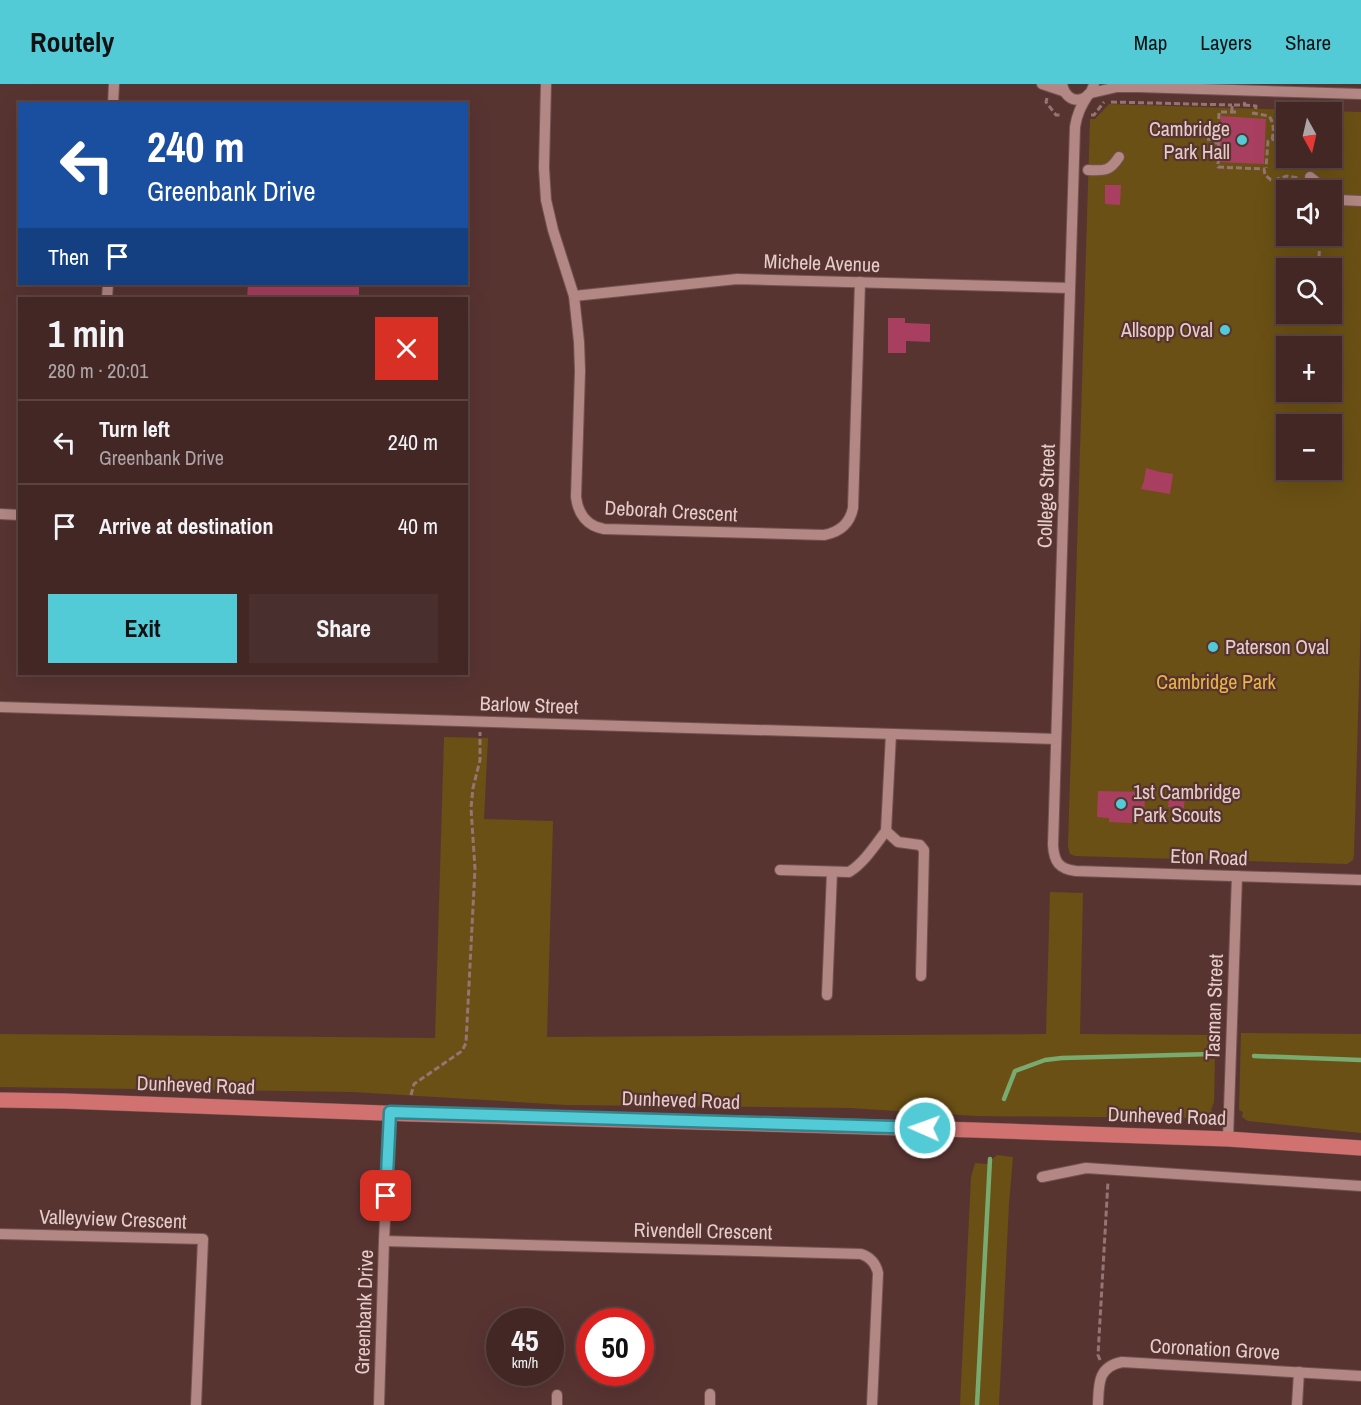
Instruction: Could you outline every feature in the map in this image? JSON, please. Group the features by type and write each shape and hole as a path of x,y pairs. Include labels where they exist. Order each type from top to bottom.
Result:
{"main road":[{"name":"Dunheved Road","path":"0,1100 983,1130 1228,1139 1361,1148"}],"street":[{"path":"113,102 114,84"},
{"name":"Deborah Crescent","path":"546,84 544,168 546,200 574,296 580,371 576,497 580,513 588,522 604,529 824,535 835,532 843,526 850,518 853,508 860,282"},
{"path":"1042,84 1064,90 1074,99 1084,98 1091,91 1117,87 1361,93"},
{"path":"1111,84 1130,87"},
{"name":"College Street","path":"1064,90 1075,127"},
{"name":"College Street","path":"1059,864 1053,845 1075,127 1080,107 1091,91"},
{"path":"1088,170 1103,171 1113,167 1119,157"},
{"path":"1342,200 1361,201"},
{"name":"Michele Avenue","path":"574,296 727,279 1070,288"},
{"path":"0,514 18,515"},
{"name":"Barlow Street","path":"0,707 1056,739"},
{"path":"780,870 846,872 853,870 886,831 891,734"},
{"path":"886,831 897,842 920,845 924,850 921,976"},
{"name":"Eton Road","path":"1059,864 1062,868 1076,871 1361,880"},
{"path":"827,995 832,872"},
{"name":"Tasman Street","path":"1228,1139 1237,876"},
{"name":"Greenbank Drive","path":"379,1405 390,1112"},
{"path":"1042,1178 1086,1168 1361,1186"},
{"name":"Valleyview Crescent","path":"0,1234 203,1239 196,1405"},
{"name":"Rivendell Crescent","path":"384,1241 861,1254 871,1259 878,1273 872,1405"},
{"name":"Coronation Grove","path":"1098,1405 1098,1386 1102,1373 1110,1366 1122,1362 1361,1376"},
{"path":"1297,1405 1299,1372"}],"path":[{"path":"1047,96 1047,102 1056,115 1061,115"},
{"path":"1089,115 1094,115 1105,102 1232,105 1244,103 1256,106 1254,113 1269,116 1274,123 1272,140 1268,141 1265,175 1271,180 1284,176 1308,180"},
{"path":"1232,105 1234,112 1219,112 1218,167 1264,169"},
{"path":"1214,140 1218,134"},
{"path":"1207,139 1214,140 1218,146"},
{"path":"1272,140 1276,141"},
{"path":"1319,257 1320,246"},
{"path":"411,1095 412,1086 416,1081 462,1051 466,1043 475,869 471,808 472,788 480,760 480,722"},
{"path":"1100,1361 1098,1355 1108,1177"}],"green space":[{"name":"Cambridge Park","path":"1109,104 1276,109 1276,168 1342,168 1342,111 1361,112 1361,615 1354,855 1353,860 1347,864 1075,856 1070,854 1068,846 1090,119 1095,119"},
{"path":"444,737 488,738 484,819 553,821 547,1037 1046,1034 1050,892 1083,893 1080,1034 1215,1035 1215,1048 1204,1049 1205,1059 1215,1059 1214,1102 1211,1110 1214,1114 1202,1119 976,1116 850,1108 566,1105 353,1092 0,1087 0,1034 435,1038"},
{"path":"1241,1033 1361,1034 1361,1133 1248,1121 1242,1117 1243,1112 1239,1110"},
{"path":"997,1155 1013,1157 999,1405 960,1405 971,1177 975,1163 987,1164"}],"building":[{"name":"Cambridge Park Hall","path":"1221,116 1266,119 1264,164 1218,162"},
{"path":"1105,185 1121,185 1120,205 1105,204"},
{"path":"248,285 359,285 359,297 247,297"},
{"path":"888,318 905,318 905,323 930,324 930,342 906,341 906,353 888,353"},
{"path":"1146,468 1173,474 1170,494 1141,489"},
{"name":"1st Cambridge Park Scouts","path":"1098,791 1145,792 1144,819 1132,818 1132,823 1109,822 1109,818 1097,817"},
{"path":"1169,795 1185,795 1184,808 1168,807"}],"waterway":[{"path":"1004,1099 1015,1071 1045,1060 1212,1054"},
{"path":"1254,1056 1361,1060"},
{"path":"977,1405 990,1159"}],"place":[{"name":"Cambridge Park Hall","path":"1242,140"},
{"name":"Allsopp Oval","path":"1225,330"},
{"name":"Paterson Oval","path":"1213,647"},
{"name":"1st Cambridge Park Scouts","path":"1121,804"}],"route":[{"path":"386,1196 390,1112 925,1128"}]}
